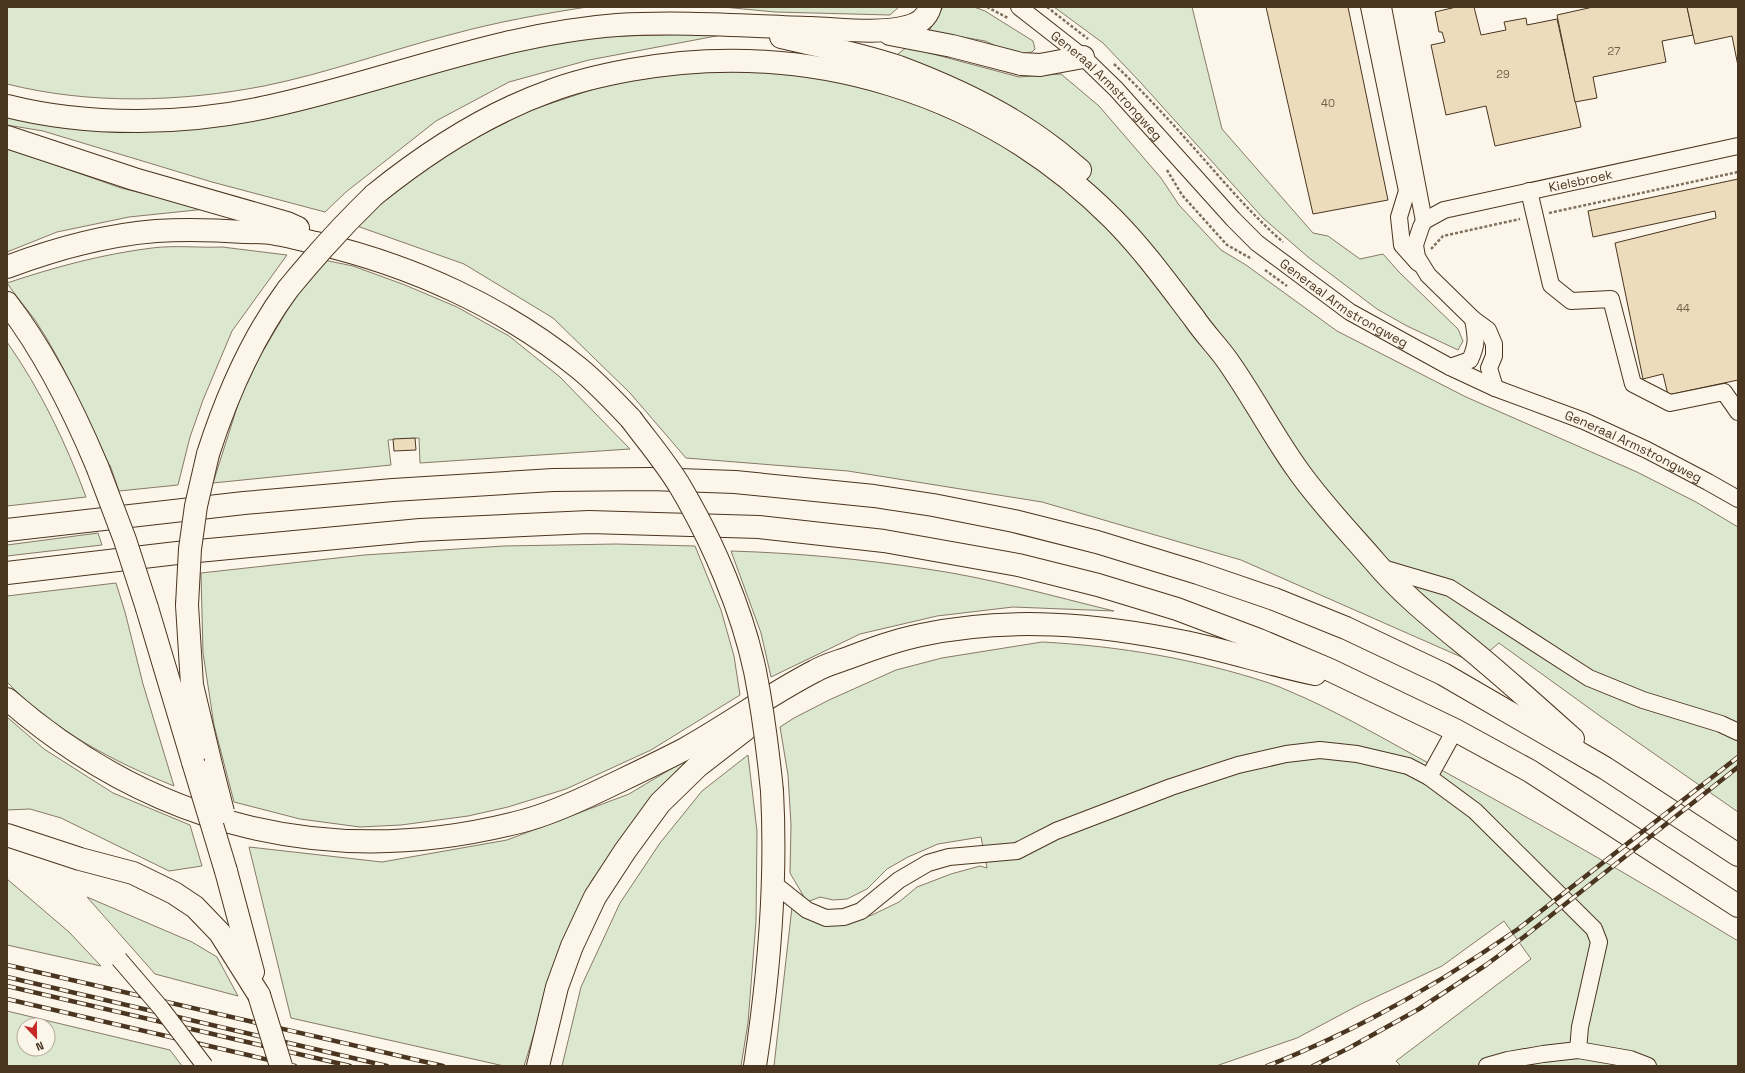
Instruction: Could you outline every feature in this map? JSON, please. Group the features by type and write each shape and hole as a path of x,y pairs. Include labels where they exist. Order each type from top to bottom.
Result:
{"highway":[{"path":"7,106 85,120 163,120 218,115 270,107 459,54 551,34 599,27 651,23 859,30 896,29 908,27 921,20 929,11 930,7"},
{"path":"684,25 771,34 837,50 904,70 943,85 999,113 1052,146 1090,179 1122,211 1152,245 1204,315 1227,360"},
{"path":"859,30 906,36 1021,64 1040,65 1086,49"},
{"path":"203,765 192,685 187,605 190,549 196,506 208,454 228,396 247,354 288,289 342,226 374,195 406,170 459,135 515,105 576,82 658,65 704,60 754,60 807,65 844,71 908,90 947,105 990,126 1041,157 1079,188 1112,218 1144,252 1227,360 1298,470 1379,567 1405,594 1544,712 1605,768"},
{"path":"7,137 134,179 287,223 344,250"},
{"path":"7,267 54,251 102,239 156,231 213,230 276,234 383,261 421,275 467,297 542,340 580,369 613,399 631,419 680,487 696,515 722,570 740,621 754,669 766,740 772,791 773,883 767,973 755,1066"},
{"path":"11,308 30,336 56,380 81,428 125,540 147,608 203,765 266,995 281,1066"},
{"path":"7,530 385,490 553,480 650,479 735,482 797,487 896,499 1014,521 1097,542 1198,573 1274,599 1346,628 1443,674 1605,768 1738,855"},
{"path":"7,573 177,553 420,530 590,522 759,527 884,541 1018,565 1177,609 1259,640 1354,682 1455,730 1530,771 1738,906"},
{"path":"7,699 54,737 101,767 159,798 203,815 249,828 300,837 355,842 404,842 460,835 526,821 570,804 683,750 817,670 881,645 923,634 987,625 1081,625 1126,631 1189,643 1275,666 1354,682"},
{"path":"538,1062 557,987 572,946 596,896 625,851 660,803 698,766 730,739 821,676 859,654"},
{"path":"7,835 80,859 133,873 174,893 195,907 220,934 266,995 294,1066"}],"street":[{"name":"Generaal Armstrongweg","path":"1019,7 1086,49 1126,100 1214,199 1257,243 1350,312 1450,368 1476,378 1495,388 1584,421 1647,450 1708,482 1738,500"},
{"path":"1369,7 1407,191 1399,217 1402,245 1428,275 1473,319 1488,330 1494,344 1494,356 1489,368 1476,378 1470,360 1476,347 1476,335 1473,319"},
{"path":"1383,7 1424,221 1415,245 1417,256 1428,275"},
{"name":"Kielsbroek","path":"1424,221 1444,210 1738,146"},
{"path":"1529,191 1551,285 1571,302 1611,299 1633,384 1670,403 1724,392 1738,412"},
{"path":"1399,217 1408,220 1424,221"},
{"path":"1450,368 1470,360"},
{"path":"1489,368 1495,388"},
{"path":"1379,567 1450,588 1589,678 1643,700 1721,724 1738,732"},
{"path":"1429,777 1455,730"},
{"path":"773,883 807,910 826,918 844,917 861,911 899,880 928,863 949,857 1017,851 1056,831 1171,787 1238,764 1286,754 1320,750 1356,754 1408,766 1429,777 1475,811 1594,929 1599,942 1580,1027 1578,1050"},
{"path":"119,959 161,1008 205,1066"},
{"path":"1487,1066 1508,1060 1578,1050 1630,1059 1648,1066"}],"path":[{"path":"1047,7 1086,49"},
{"path":"1112,62 1164,115 1259,220 1285,243"},
{"path":"1443,236 1738,172"}],"green space":[{"path":"7,7 587,7 553,12 486,26 429,40 312,75 264,86 200,95 136,99 71,95 39,91 7,84"},
{"path":"723,7 899,7 890,15 775,12"},
{"path":"943,7 974,7 985,11 1033,41 1035,49 1032,52 1021,54 1003,49 985,41 929,31"},
{"path":"1054,7 1192,7 1222,129 1313,233 1328,236 1360,259 1383,254 1399,272 1458,329 1463,341 1458,350 1407,326 1377,309 1308,257 1263,218 1103,43"},
{"path":"732,33 589,60 509,82 436,121 346,192 325,212 212,182 43,131 7,125 7,112 226,122 352,97 496,54 586,37"},
{"path":"907,47 1019,77 1061,74 1099,106 1161,178 1179,205 1221,250 1246,265 1337,331 1466,397 1637,472 1696,502 1738,527 1738,812 1600,716 1499,643 1475,663 1241,560 1042,502 848,471 686,458 630,393 553,318 464,264 357,226 387,198 439,156 531,110 624,79 736,65 859,84"},
{"path":"7,148 121,188 206,209 129,217 57,232 7,252"},
{"path":"222,247 287,255 232,331 203,400 190,437 178,485 119,491 110,465 107,465 56,355 35,320 7,283 79,262 115,254 152,248"},
{"path":"324,260 353,266 405,285 457,307 509,336 560,377 630,449 420,463 419,438 388,440 391,465 213,483 240,398 260,356 298,292"},
{"path":"7,342 41,397 70,457 86,497 7,506"},
{"path":"98,533 102,545 7,556 7,545"},
{"path":"616,544 695,546 721,610 734,656 740,695 651,750 566,789 508,807 468,816 401,825 360,827 300,819 234,802 214,725 203,653 201,573 364,555 504,546"},
{"path":"731,551 829,557 927,569 998,582 1114,611 1013,607 937,616 860,634 771,677 761,633"},
{"path":"116,583 125,612 143,684 174,786 151,777 107,755 64,730 25,699 7,682 7,596"},
{"path":"1042,642 1128,650 1157,655 1214,667 1282,688 1338,714 1473,787 1738,941 1738,1066 1401,1066 1396,1061 1531,959 1504,921 1442,966 1359,1005 1297,1038 1216,1066 774,1066 792,907 844,924 872,915 899,902 917,887 951,874 980,866 987,868 981,837 938,844 908,857 887,869 867,889 847,899 833,900 820,897 807,902 790,873 791,825 788,775 780,727 829,700 896,670 942,658"},
{"path":"7,717 44,749 113,793 190,825 202,866 169,871 61,818 30,809 7,810"},
{"path":"716,742 663,787 592,880 554,969 524,1066 504,1066 291,1018 249,847 382,862 507,840 629,794"},
{"path":"748,755 757,831 756,921 748,1023 741,1066 562,1066 581,987 620,903 660,843 702,791"},
{"path":"7,879 69,932 101,966 7,945"},
{"path":"87,897 192,942 217,957 238,996 155,974"},
{"path":"7,1011 32,1017 16,1017 16,1057 56,1057 56,1023 170,1050 182,1066 7,1066"}],"building":[{"path":"1266,7 1348,7 1388,200 1313,214"},
{"path":"1456,7 1474,7 1481,35 1506,30 1504,22 1526,18 1527,25 1557,19 1581,127 1495,146 1486,106 1446,115 1431,45 1445,42 1442,32 1439,32 1435,12"},
{"path":"1593,7 1687,7 1693,35 1662,41 1666,62 1593,77 1597,98 1575,102 1557,15"},
{"path":"1687,7 1738,7 1738,66 1732,36 1695,44"},
{"path":"1738,179 1738,380 1668,395 1663,374 1643,379 1615,243 1716,218 1715,211 1593,237 1588,211"},
{"path":"415,438 416,450 394,451 393,439"}],"railway":[{"path":"1267,1066 1333,1038 1365,1022 1458,969 1518,929 1738,757"},
{"path":"1313,1066 1419,1009 1486,965 1525,936 1738,767"},
{"path":"7,965 443,1066"},
{"path":"7,977 387,1066"},
{"path":"7,986 350,1066"},
{"path":"7,999 295,1066"}]}
